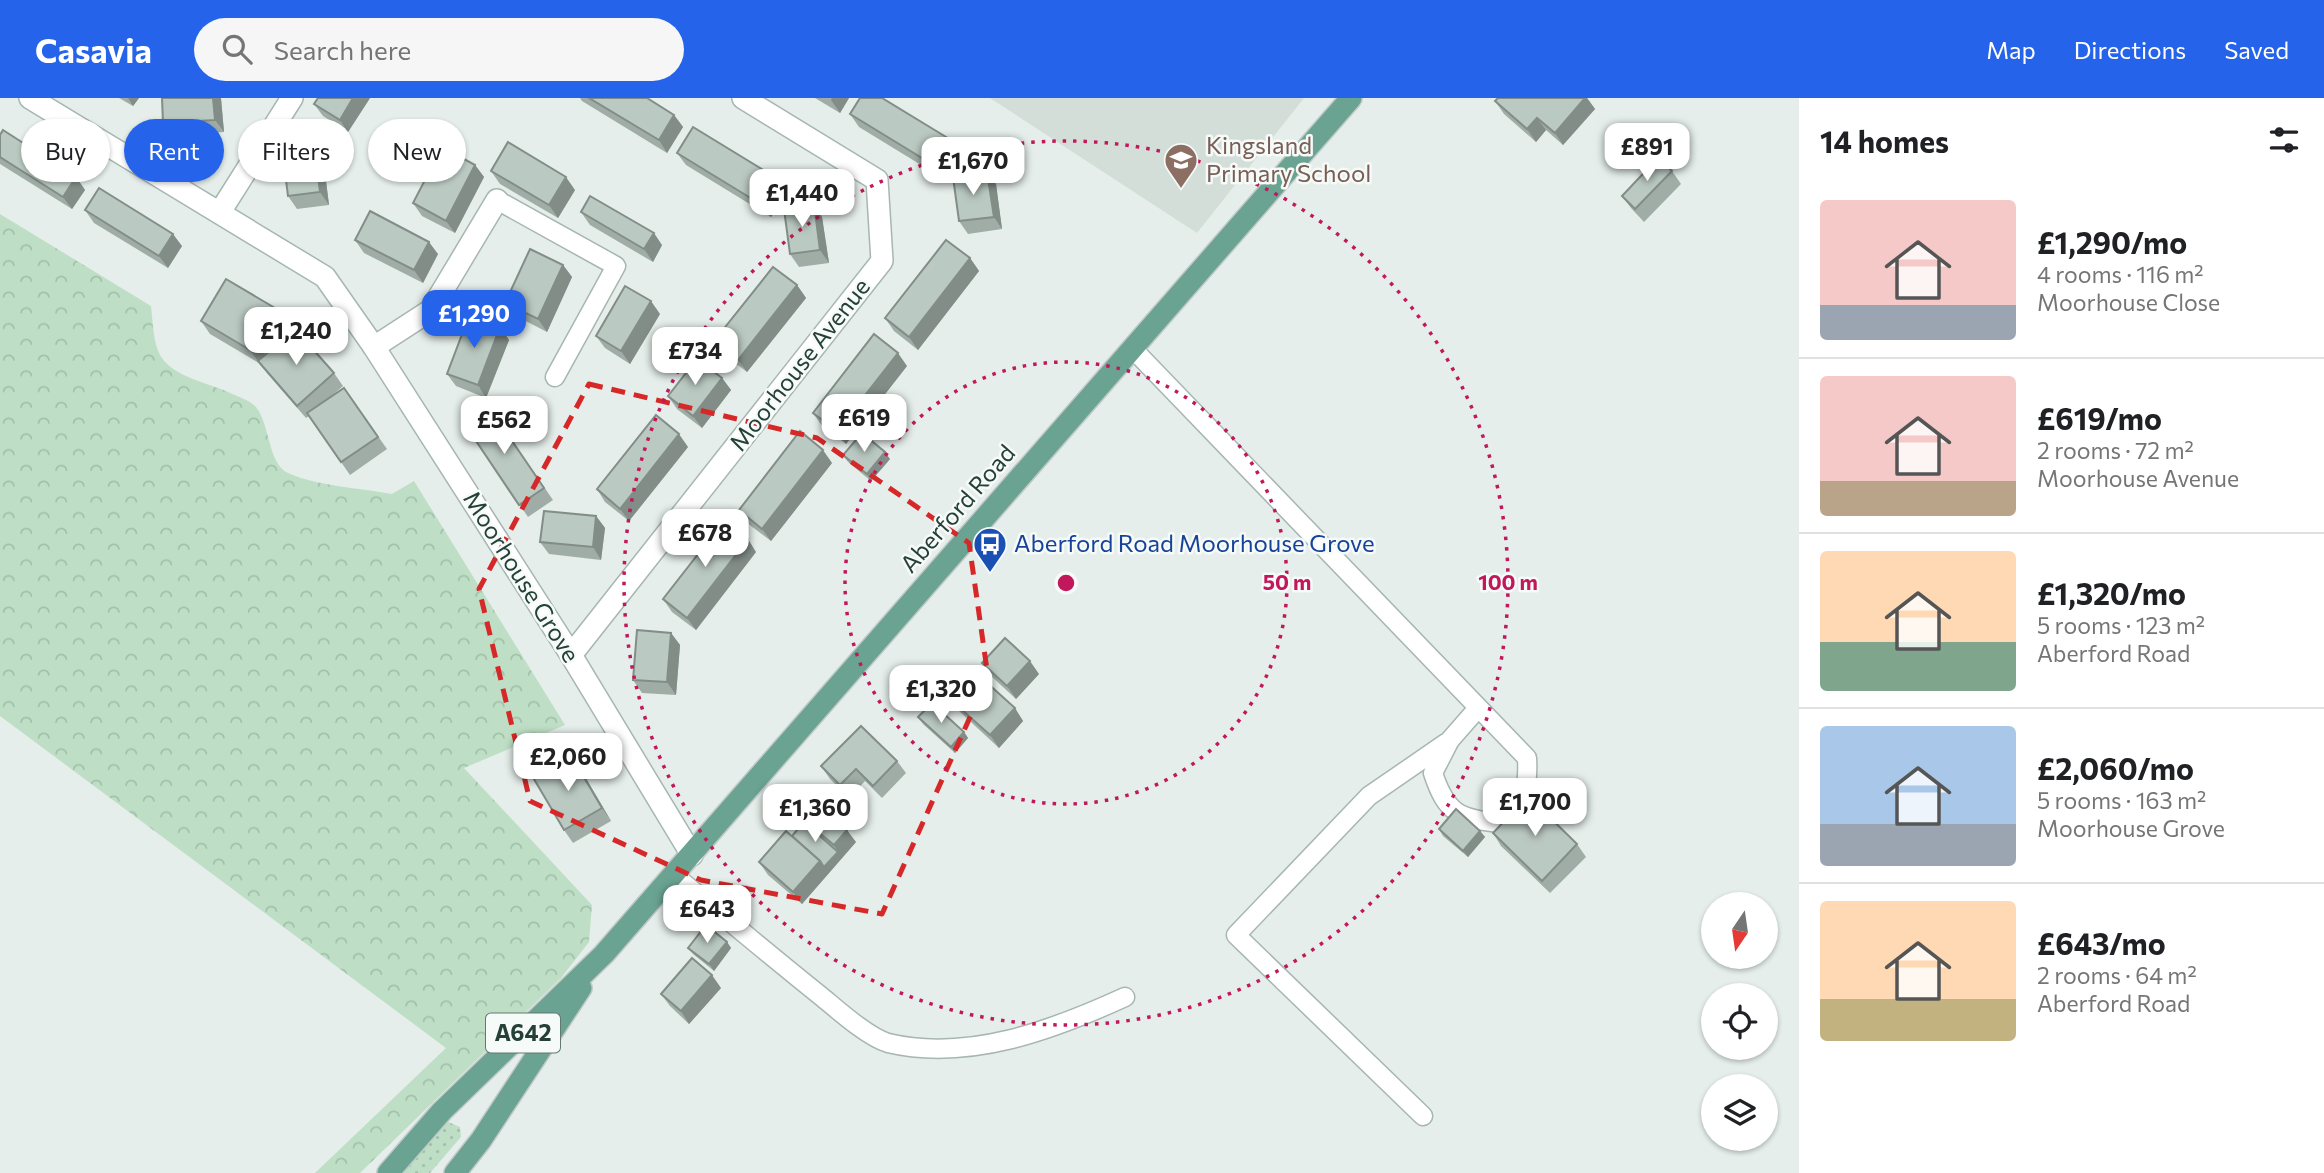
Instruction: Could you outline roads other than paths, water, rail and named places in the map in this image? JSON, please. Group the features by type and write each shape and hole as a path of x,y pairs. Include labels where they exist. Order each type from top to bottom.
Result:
{"main road":[{"name":"Aberford Road","path":"388,1173 442,1111 604,954 1351,98"},
{"name":"Aberford Road","path":"455,1173 481,1140 604,954"}],"street":[{"name":"Moorhouse Grove","path":"30,98 324,277 374,347 571,655 692,855"},
{"path":"220,212 292,98"},
{"name":"Moorhouse Avenue","path":"571,655 882,261 877,180 743,98"},
{"path":"374,347 431,310 497,200"}],"lane":[{"path":"497,200 616,266 555,377"},
{"path":"1132,348 1527,758 1529,781 1518,804 1500,823 1454,813 1440,794 1433,773 1450,740 1478,708"},
{"path":"1423,1116 1236,935 1368,796 1450,740"},
{"path":"674,875 843,1014 886,1042 925,1048 1004,1042 1089,1013 1125,997"}],"place":[{"name":"Kingsland Primary School","path":"1181,190"},
{"name":"Aberford Road Moorhouse Grove","path":"990,574"}]}
